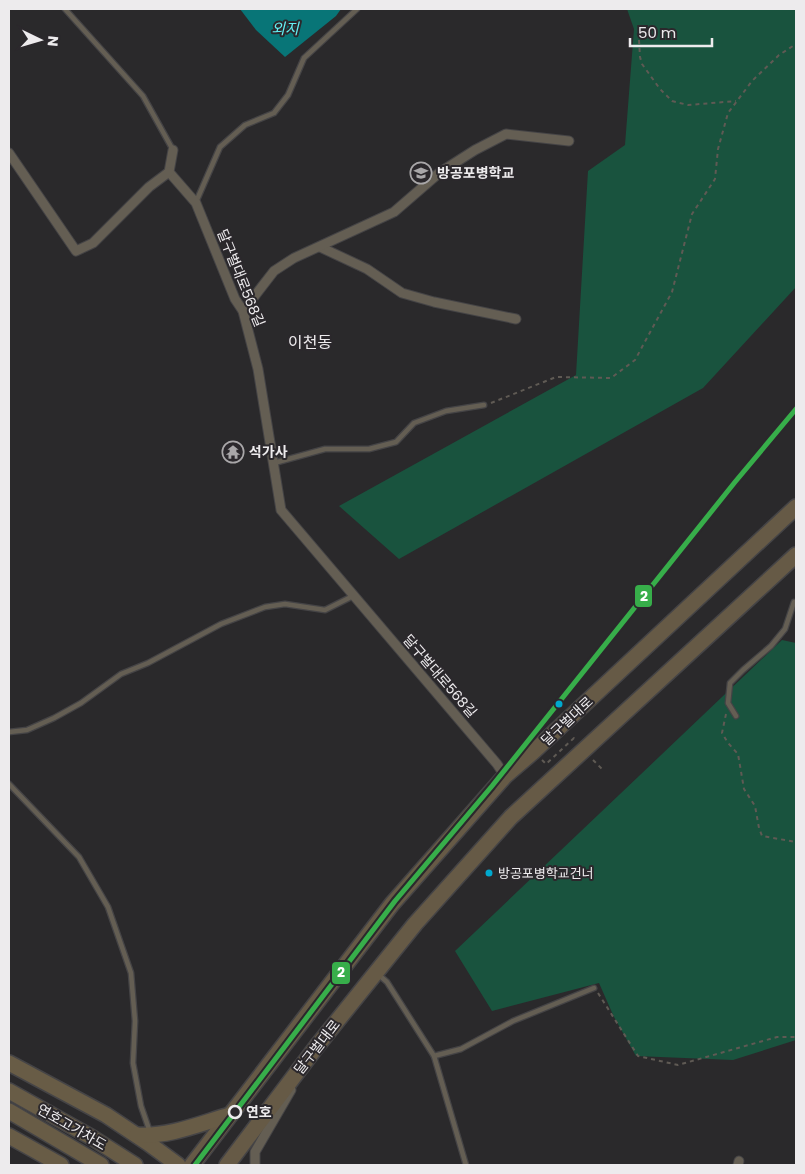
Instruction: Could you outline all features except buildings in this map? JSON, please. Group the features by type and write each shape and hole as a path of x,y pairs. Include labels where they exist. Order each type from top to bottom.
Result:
{"highway":[{"path":"9,1063 106,1115 178,1165"},
{"name":"연호고가차도","path":"9,1091 91,1137 135,1165"},
{"name":"연호고가차도","path":"9,1111 101,1165"},
{"path":"134,1134 151,1136 169,1133 230,1115"},
{"path":"9,1136 60,1165"}],"main road":[{"name":"달구벌대로","path":"192,1165 392,904 505,776 796,507"},
{"name":"달구벌대로","path":"227,1165 317,1046 415,924 511,817 796,555"}],"street":[{"path":"242,312 274,271 294,258 394,212 439,173 475,150 506,134 570,141"},
{"path":"9,152 76,251 93,243 149,187 169,172 173,150"},
{"name":"달구벌대로568길","path":"169,172 196,203 242,312 258,369 281,510 497,764 505,776"},
{"path":"320,247 367,269 402,292 434,302 516,319"},
{"path":"255,1165 255,1152 317,1046"}],"lane":[{"path":"66,9 143,96 173,150"},
{"path":"196,203 220,147 245,125 274,113 288,95 304,58 357,9"},
{"path":"273,463 325,449 369,449 396,442 414,423 446,412 484,406"},
{"path":"9,732 27,730 54,718 81,703 121,674 148,663 221,624 265,607 284,604 325,610 353,596"},
{"path":"736,716 728,703 730,683 771,646 785,629 794,602"},
{"path":"9,784 79,857 108,907 131,972 135,1020 133,1063 141,1106 151,1136"},
{"path":"376,973 387,982 434,1056 466,1165"},
{"path":"434,1056 461,1049 513,1021 594,988"}],"path":[{"path":"639,40 642,64 660,89 672,101 688,105 736,101"},
{"path":"484,406 556,377 611,378 635,360 672,292 692,214 715,178 718,149 728,113 752,81 779,55 796,44"},
{"path":"728,703 722,733 738,754 744,789 755,806 762,836 796,842"},
{"path":"594,988 638,1056 678,1065 777,1037 796,1037"}],"green space":[{"path":"627,9 796,9 796,287 703,388 399,559 339,506 576,375 588,171 625,145 634,29"},
{"path":"782,640 796,643 796,1040 733,1060 636,1056 614,1017 599,983 492,1011 455,951"}],"water":[{"name":"외지","path":"240,9 341,9 336,16 285,57 256,30"}],"transit line":[{"name":"2","path":"195,1165 395,901 492,786 735,482 796,409"}],"place":[{"name":"방공포병학교","path":"421,173"},
{"name":"석가사","path":"233,452"},
{"name":"방공포병학교건너","path":"489,873"},
{"name":"연호","path":"235,1112"}],"district":[{"name":"이천동","path":"310,342"}]}
